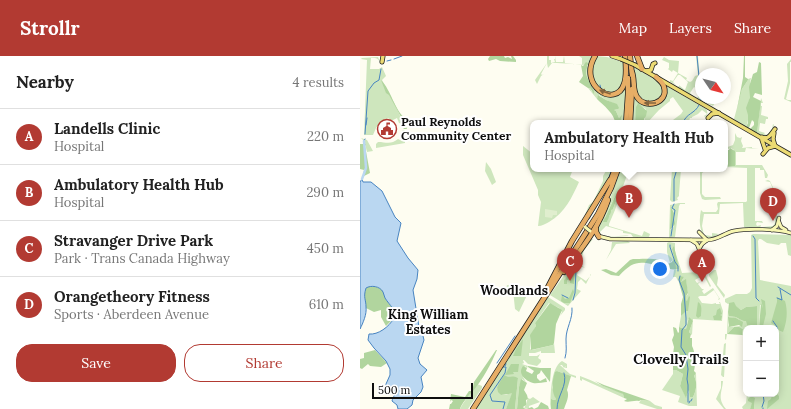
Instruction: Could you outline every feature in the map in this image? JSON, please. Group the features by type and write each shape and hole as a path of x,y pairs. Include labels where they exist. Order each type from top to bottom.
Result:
{"highway":[{"path":"595,56 589,72 592,80 600,91 611,95 619,92 624,85 626,72 624,57"},
{"path":"630,56 636,96 640,101 647,104 657,103 662,99 664,95 664,86 656,77"},
{"path":"637,56 644,70"},
{"path":"624,57 628,94 626,120"},
{"path":"630,120 632,72"},
{"path":"538,304 555,276 572,240 583,226 606,188 614,172"},
{"path":"472,409 595,215 614,172"},
{"path":"472,409 598,214 618,172"},
{"path":"543,301 590,238 591,232 596,227 605,210 618,172"},
{"path":"596,227 596,232 600,237"},
{"path":"590,238 593,236 600,237"}],"main road":[{"path":"382,62 383,56"},
{"path":"612,56 624,57 695,100"},
{"path":"644,70 651,70 653,64 655,63"},
{"path":"701,104 791,155"},
{"path":"704,104 709,106 712,110"},
{"path":"706,107 708,116 719,113"},
{"path":"761,138 768,138 774,131 773,139 775,146"},
{"path":"761,138 765,149"},
{"path":"764,154 768,148 775,146"},
{"path":"772,230 776,227 779,220 781,227 787,232"},
{"path":"583,226 600,237 611,239 715,240 734,231 772,230 791,232"},
{"path":"699,232 707,240"},
{"path":"691,240 697,244 699,248 707,240"}],"green space":[{"path":"490,56 504,56 505,58 508,57 512,59 511,56 513,56 516,62 500,61 496,59 489,61 488,59"},
{"path":"547,56 549,56 551,63 555,62 554,59 556,59 556,62 563,62 564,56 565,63 575,64 552,63 548,68"},
{"path":"579,56 594,56 592,60 593,85 611,95 627,84 624,120 621,120 622,116 619,118 616,111 613,110 618,109 613,103 599,95 597,99 588,88 590,87 592,92 594,89 588,78 588,65 582,65 582,58"},
{"path":"596,56 607,57 625,63 623,82 617,92 606,93 595,84 591,68"},
{"path":"696,56 698,56 699,68 697,68"},
{"path":"744,56 745,77 748,80 742,89 737,109 743,78"},
{"path":"378,57 381,64 377,59 371,58 370,69 379,69 382,67 386,76 382,80 403,124 399,123 397,118 391,121 388,118 382,121 376,128 373,135 364,135 367,60 361,59"},
{"path":"664,57 669,60 679,61 678,73 673,70 672,72 668,69 669,63 662,60"},
{"path":"791,59 790,83 786,99 791,100 791,102 784,99 788,81 787,64"},
{"path":"586,62 588,63 586,71 587,75 594,90 594,94 590,88 579,82 583,76 581,65 583,66"},
{"path":"759,62 761,63 762,95 755,93 753,97 761,101 757,133 750,129 754,125 752,120 749,128 746,127 748,123 748,115 746,108 750,97 749,87 753,74 757,72"},
{"path":"547,63 541,74 544,74 541,76 537,84 535,80"},
{"path":"633,67 661,83 664,92 658,101 643,102 637,96"},
{"path":"678,73 687,78 686,80 690,82 695,76 695,88 690,93 694,97 678,87 680,85 685,90 688,82 680,75 678,75 673,82 676,85 670,82 670,80 673,81"},
{"path":"751,78 751,95 746,127 734,119 742,89 748,79"},
{"path":"381,80 388,89 398,111 405,118 404,119 407,122 407,129 404,129 401,117 389,95 386,93"},
{"path":"665,85 695,103 695,104 706,109 707,114 702,110 689,120 673,120 683,111 673,97 650,120 644,120 646,109 637,104 635,120 632,120 634,95 636,98 655,105 662,101"},
{"path":"598,95 617,104 619,108 614,110 619,118 622,115 621,120 614,120 611,113 597,99"},
{"path":"761,98 763,103 761,103 761,115 768,117 768,119 766,119 765,124 760,123 759,131 767,135 772,129 773,124 774,125 770,135 764,137 757,133"},
{"path":"638,103 647,111 644,120 635,120 636,107"},
{"path":"403,130 405,130 405,143 376,148 376,144 378,142 391,143 398,139 402,141 403,138 400,136"},
{"path":"735,133 737,137 742,137 742,148 752,147 759,149 746,148 745,152 736,152 736,165 762,165 768,175 767,178 765,178 764,170 755,168 755,221 762,221 763,223 757,222 757,226 761,225 760,228 745,228 743,203 720,204 719,214 704,214 702,226 704,235 700,224 701,210 703,212 716,212 718,209 718,202 747,201 747,168 728,167 735,166 734,150 731,148 728,149 728,147 733,145"},
{"path":"361,138 367,140 373,151 367,152 365,144 363,144 363,140"},
{"path":"360,144 366,144 365,146 370,173 364,176 364,170 360,169"},
{"path":"523,146 530,152 530,171 523,155"},
{"path":"730,148 735,151 735,166 728,167"},
{"path":"486,162 491,169 496,182 492,185 485,171"},
{"path":"530,172 572,172 570,177 579,182 571,199 564,209 555,218 541,226 538,226 541,202 538,195 538,190"},
{"path":"605,172 611,172 607,182 585,215 603,181 603,176"},
{"path":"620,172 628,172 609,226 642,236 644,231 650,234 649,237 633,237 631,234 623,233 623,231 606,226 600,232 601,235 599,234 597,230","holes":["618,190 617,198 614,199 616,201 613,209 610,209 610,215 607,222 605,222 605,217"]},
{"path":"672,172 681,172 678,200 672,202 670,200"},
{"path":"700,172 704,172 702,173 702,194 705,197 720,197 721,199 705,200 702,199 700,193"},
{"path":"765,181 770,181 777,196 777,222 773,228 763,227 773,226 775,223 775,194 770,182"},
{"path":"618,190 617,198 615,199 616,201 607,222 603,222"},
{"path":"685,203 680,204 679,206 675,237 669,238 670,205","holes":["671,208 673,210 675,220 673,228 670,230"]},
{"path":"671,207 674,213 675,224 670,230"},
{"path":"545,209 557,211 557,215 553,215 552,218 545,217"},
{"path":"712,233 719,234 711,238 705,237 704,235 712,236"},
{"path":"751,235 791,235 791,256 788,255 786,243 781,243 779,245 767,243 761,239 758,241 760,280 791,286 791,409 754,409 755,398 750,409 743,409 742,407 746,403 747,397 779,397 779,325 761,325 763,312 762,305 760,305 759,325 757,325 757,306 746,307 741,310 731,303 728,304 725,302 725,299 736,294 747,294 752,288"},
{"path":"590,239 593,239 584,250 580,264 585,268 580,266 577,275 586,281 590,276 586,284 581,279 578,282 577,289 581,291 568,306 550,295"},
{"path":"628,241 630,243 616,244 606,260 611,250 612,242"},
{"path":"667,243 675,243 675,251 682,273 699,272 700,264 711,286 710,287 704,276 695,280 697,283 700,282 698,284 702,289 704,289 702,291 704,294 713,288 720,299 718,300 719,298 714,290 706,296 698,297 702,303 720,304 720,302 723,311 722,321 693,319 693,321 688,319 686,329 679,327 681,316 686,310 689,300 685,300 688,294 686,281 681,282 684,277 678,279 678,281 676,277 673,277 674,270 679,269 676,262 674,248 672,249 674,258 670,263 667,252"},
{"path":"674,246 679,269 639,263 630,266 619,276 611,275 601,270 606,269 616,273 633,259 658,259 668,264 672,262 674,258 672,249"},
{"path":"578,258 574,284 570,283 570,280 567,280 567,284 564,284 564,280"},
{"path":"716,270 718,278 717,285 725,295 724,298 709,276 709,274"},
{"path":"680,276 684,277 681,282 686,279 688,293 686,296 687,301 689,296 690,297 688,311 681,316 681,304 683,297 678,279"},
{"path":"507,285 529,291 519,312 515,309 513,290 506,290"},
{"path":"370,286 383,290 385,298 393,309 394,318 386,326 381,317 381,310 374,312 366,308 364,297 365,289"},
{"path":"573,289 574,292 570,303 564,303 561,301 562,295 565,299 569,298"},
{"path":"548,297 565,308 565,310 560,316 562,312 559,308 549,303 535,323 536,326 530,338 530,349 532,350 553,345 554,343 555,353 541,353 541,351 529,353 529,356 537,356 540,354 538,358 541,362 537,366 528,364 523,360 524,363 522,364 528,366 527,368 525,366 523,377 526,382 522,379 519,387 517,409 515,409 518,378 506,376 497,387 501,395 506,395 513,392 506,409 475,409"},
{"path":"777,297 785,301 787,309 783,332 779,330 779,325 771,323"},
{"path":"761,299 765,301 766,314 763,325 759,325 761,303 763,308"},
{"path":"698,302 701,305 701,316 698,318 696,316"},
{"path":"734,302 741,310 746,307 757,306 757,325 747,325 746,321 734,316 729,316 729,303"},
{"path":"550,303 562,310 556,324 554,343 553,345 531,350 530,335 536,326 535,323"},
{"path":"720,308 722,314 720,315 722,316 721,320 714,320 713,316 716,315 717,310"},
{"path":"728,309 728,312 747,321 748,325 743,325 743,329 734,327 727,334","holes":["729,317 738,319 741,322 741,326 729,327 728,325"]},
{"path":"689,317 693,321 689,332 691,334 690,338 692,338 694,354 694,371 696,373 694,376 696,390 693,397 690,397 689,390 686,398 680,386 683,374 673,370 674,347 672,340 674,335 673,327 676,328 678,333 679,327 686,329"},
{"path":"728,317 736,318 743,322 742,327 739,325 729,327"},
{"path":"693,321 692,335 689,332"},
{"path":"734,327 743,329 742,335 727,334"},
{"path":"523,339 521,356 513,356 516,349"},
{"path":"726,343 723,377 721,375 724,344"},
{"path":"375,350 387,363 381,367 370,366 368,364 362,369 360,368 360,359 364,358 364,353"},
{"path":"496,350 492,361 477,386 463,402 460,409 449,409 450,404 453,401 451,400 450,402 451,394 465,397 469,391 471,391 474,382"},
{"path":"562,361 567,364 567,368 565,368 566,366 564,368 560,365 570,374 576,376 576,378 557,371 552,387 556,399 552,399 550,409 551,390 553,376 558,365"},
{"path":"511,364 519,364 518,372 505,375"},
{"path":"523,366 527,368 526,371 532,374 534,371 528,366 551,368 550,382 541,370 537,375 537,378 540,381 546,378 547,382 535,383 528,381 523,377 521,372"},
{"path":"673,370 683,374 680,386 686,397 690,390 693,397 694,395 696,384 694,376 696,373 697,406 689,406 678,402 680,396 662,390 673,374"},
{"path":"557,371 571,376 567,390 568,397 564,409 551,409 551,399 556,399 552,386 555,372"},
{"path":"504,375 518,378 515,409 506,409 512,393 501,395 498,392 497,387"},
{"path":"580,376 620,392 623,394 624,398 582,379 582,381 580,380"},
{"path":"521,379 527,383 524,390 528,399 526,400 526,405 523,407 525,409 517,409 519,387"},
{"path":"595,381 650,401 641,400 626,402 624,401 627,399 624,398 623,394"},
{"path":"721,381 723,381 721,398 726,409 724,409 716,399 721,388"},
{"path":"477,384 482,386 482,388 468,409 460,409 465,400"},
{"path":"533,397 540,402 524,409 528,398 530,399"},
{"path":"750,397 755,398 754,409 750,409 752,403 748,401"},
{"path":"772,397 779,397 779,399 767,409 768,401"},
{"path":"641,400 650,401 655,405 662,407 662,409 657,409 639,403"},
{"path":"541,402 548,406 549,409 534,409 538,407"}],"water":[{"path":"362,179 363,182 371,182 382,191 395,217 401,223 397,241 418,270 417,279 413,290 419,327 424,340 418,358 420,364 427,370 421,377 423,387 421,392 413,400 412,405 407,409 398,409 397,405 392,401 395,392 390,386 386,387 390,375 390,369 386,361 368,340 369,334 383,330 394,318 393,310 385,298 382,290 378,287 373,286 366,288 366,313 360,329 360,182"}],"waterway":[{"path":"394,59 402,56"},
{"path":"697,56 698,68"},
{"path":"387,61 391,60"},
{"path":"365,134 368,91 374,83 379,80 381,69"},
{"path":"600,85 601,89"},
{"path":"684,120 699,105"},
{"path":"366,125 367,118"},
{"path":"362,179 366,168 364,141"},
{"path":"608,180 611,172"},
{"path":"674,201 674,179 676,172"},
{"path":"589,219 598,204"},
{"path":"671,236 675,210 672,208 674,204"},
{"path":"753,236 755,239 756,298 759,301"},
{"path":"670,245 675,262 678,266 678,271"},
{"path":"573,300 575,293 576,270 580,255"},
{"path":"680,276 679,280 684,293 686,318 686,325 682,330 681,347 686,355 688,369 688,402"},
{"path":"778,287 791,295"},
{"path":"777,298 782,300 780,289"},
{"path":"562,295 568,298"},
{"path":"565,358 566,335 572,308"},
{"path":"773,321 775,325"},
{"path":"497,363 515,336"},
{"path":"503,367 506,367 505,373 490,395 492,401 505,402 503,409"},
{"path":"557,409 557,404 565,382 564,373"},
{"path":"762,407 763,397"}],"place":[{"name":"Paul Reynolds Community Center","path":"387,129"},
{"name":"Ambulatory Health Hub","path":"629,218"},
{"name":"Orangetheory Fitness","path":"773,221"},
{"name":"Stravanger Drive Park","path":"570,281"},
{"name":"Landells Clinic","path":"702,282"}],"district":[{"name":"Woodlands","path":"514,290"},
{"name":"King William Estates","path":"428,322"},
{"name":"Clovelly Trails","path":"681,359"}]}
